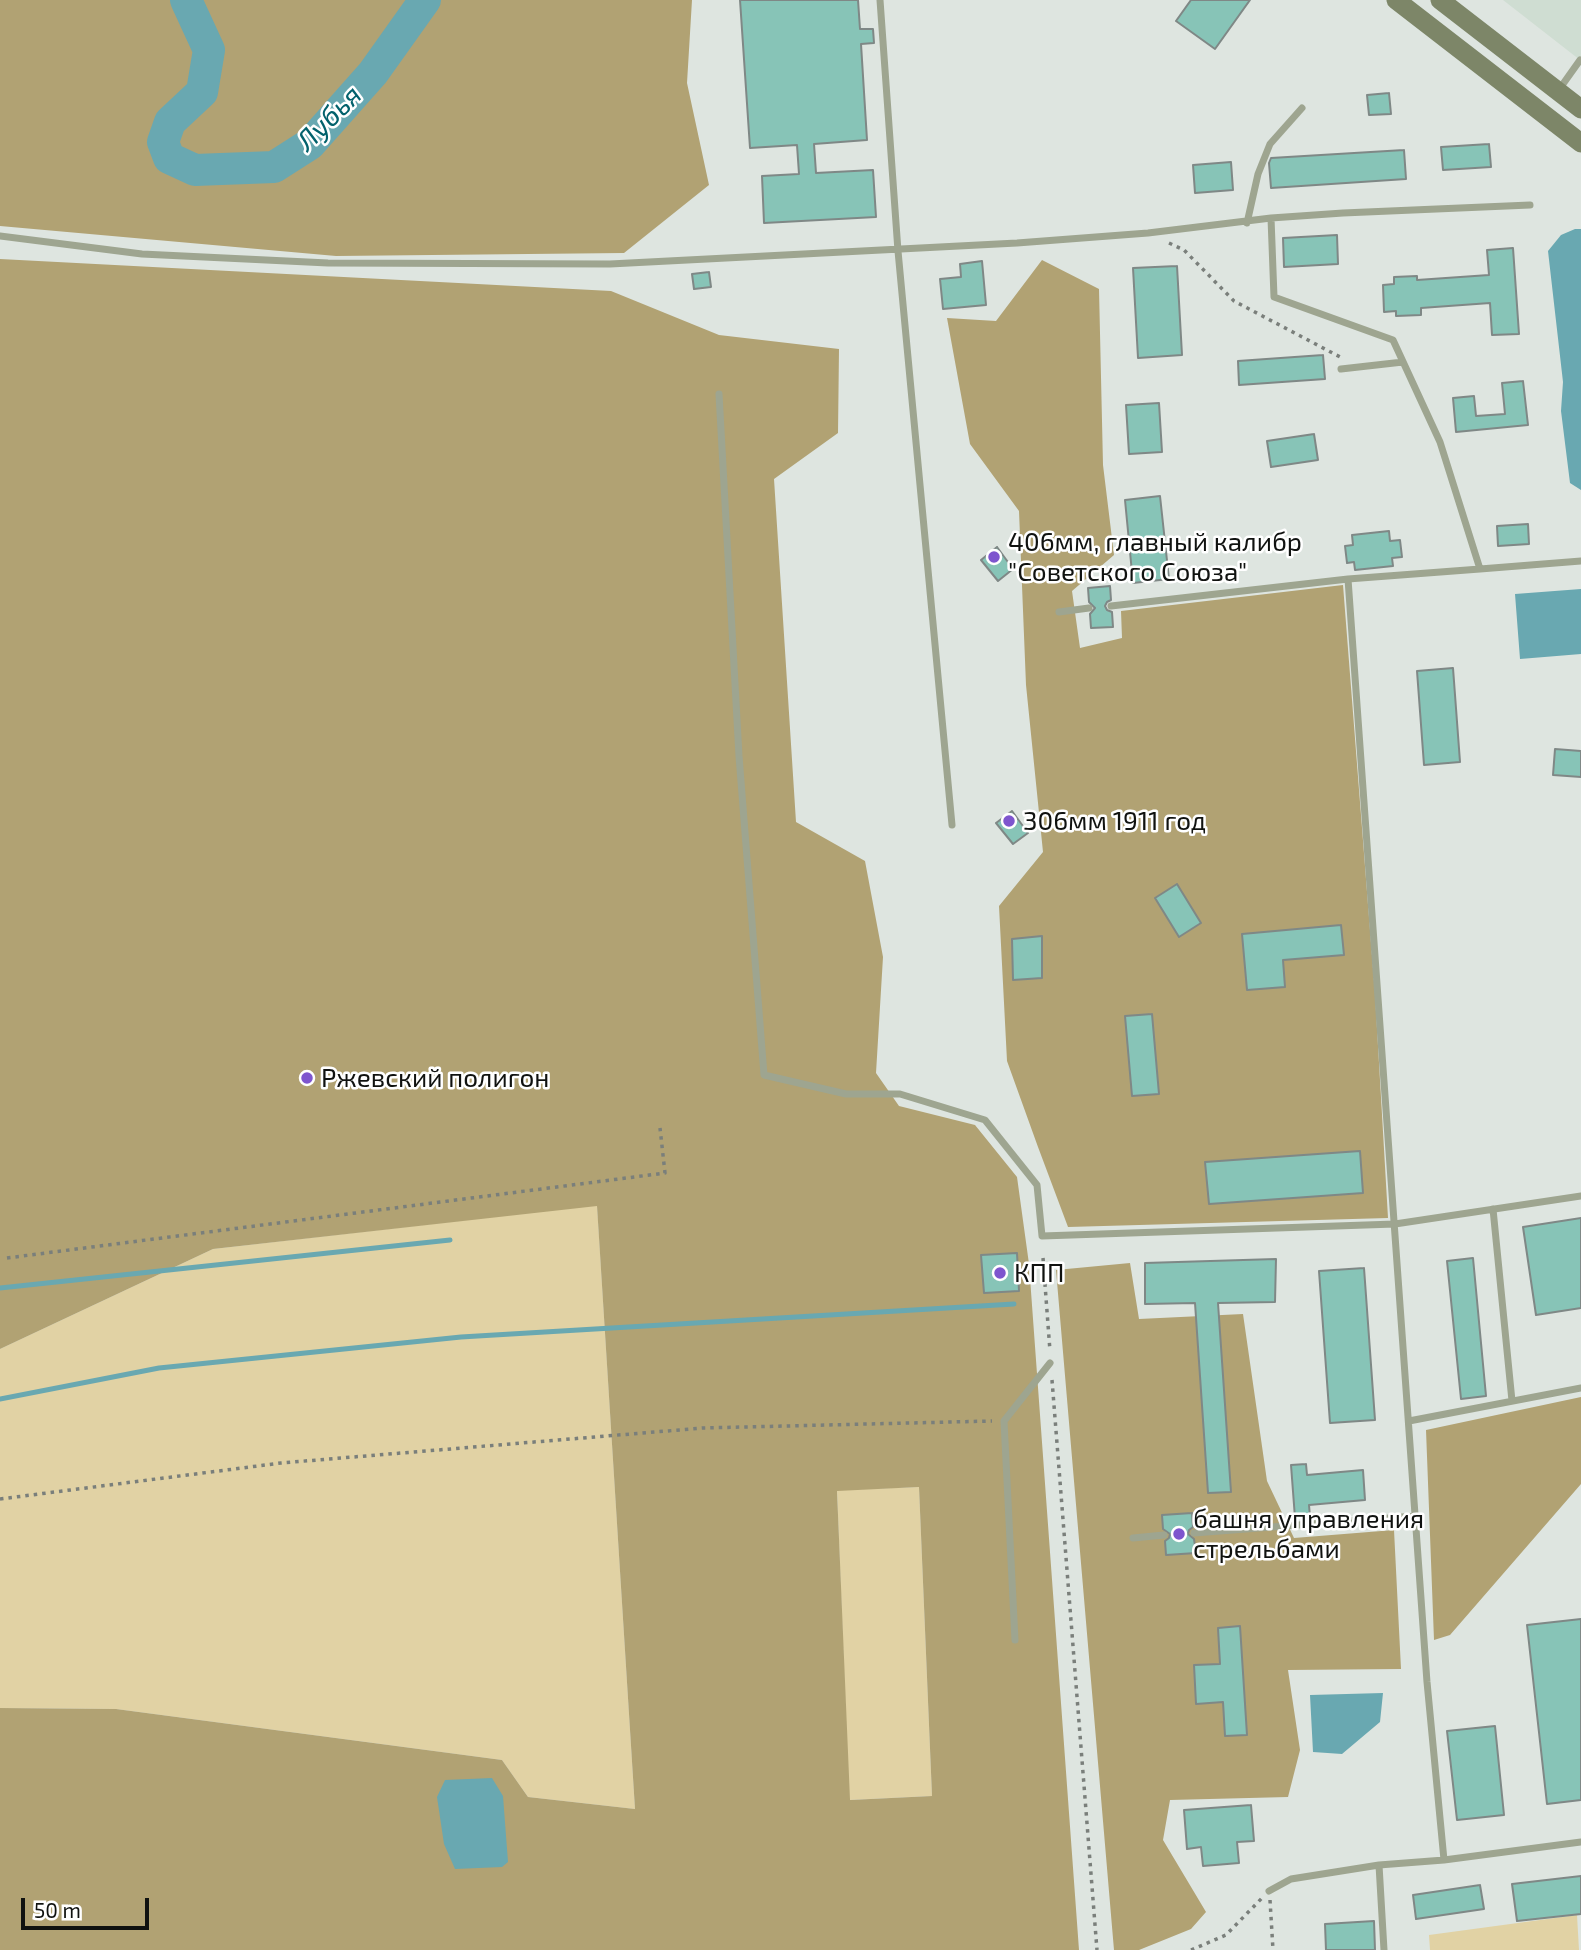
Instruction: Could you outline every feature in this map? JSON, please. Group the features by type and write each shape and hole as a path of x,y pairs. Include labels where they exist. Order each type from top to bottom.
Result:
{"main road":[{"path":"1395,0 1581,143"},
{"path":"1442,1 1581,109"}],"lane":[{"path":"880,0 898,251 952,825"},
{"path":"1558,91 1580,60"},
{"path":"1247,223 1258,174 1270,144 1301,108"},
{"path":"0,236 142,254 328,263 610,264 898,251 1148,233 1271,218 1530,205"},
{"path":"1271,218 1274,297 1393,340 1440,442 1480,569"},
{"path":"1341,369 1403,362"},
{"path":"719,394 739,756 764,1075 846,1094 900,1094 985,1120 1037,1185 1041,1237 1395,1224 1581,1196"},
{"path":"1111,606 1348,579 1581,561"},
{"path":"1348,579 1427,1682 1444,1860"},
{"path":"1059,612 1089,608"},
{"path":"1493,1209 1512,1401"},
{"path":"1015,1640 1004,1421 1050,1363"},
{"path":"1409,1421 1581,1388"},
{"path":"1194,1532 1415,1516"},
{"path":"1133,1538 1164,1535"},
{"path":"1269,1891 1291,1879 1379,1865 1444,1860 1581,1842"},
{"path":"1379,1865 1384,1950"}],"path":[{"path":"1148,233 1184,250 1234,301 1359,367"},
{"path":"7,1258 665,1173 660,1128"},
{"path":"1043,1258 1097,1950"},
{"path":"0,1499 281,1463 689,1429 1004,1421"},
{"path":"1191,1950 1226,1936 1269,1891"},
{"path":"1269,1891 1273,1950"}],"shaded area":[{"path":"0,0 692,0 687,83 709,185 624,253 336,256 0,226"},
{"path":"1503,0 1581,0 1581,61 1580,60"},
{"path":"0,259 611,291 719,335 839,349 838,433 774,479 796,822 865,861 883,957 876,1073 899,1106 975,1125 1017,1177 1029,1264 1079,1950 0,1950 0,1708 116,1709 502,1760 528,1797 635,1809 597,1206 213,1249 0,1349","holes":["919,1487 932,1796 850,1800 837,1491"]},
{"path":"1042,260 1099,289 1103,465 1114,555 1072,591 1080,648 1122,638 1121,611 1343,585 1375,994 1388,1218 1068,1227 1038,1147 1007,1061 999,906 1043,852 1026,685 1019,511 970,444 947,318 996,321"},
{"path":"597,1205 635,1809 528,1797 502,1760 116,1709 0,1708 0,1349 213,1249"},
{"path":"1130,1263 1139,1319 1243,1314 1267,1481 1294,1538 1394,1530 1401,1669 1288,1670 1300,1750 1288,1797 1170,1800 1163,1840 1206,1912 1191,1929 1139,1950 1114,1950 1056,1270"},
{"path":"1581,1397 1581,1484 1450,1635 1434,1640 1426,1430"},
{"path":"919,1487 932,1796 849,1800 837,1490"},
{"path":"1577,1915 1579,1950 1430,1950 1429,1935"}],"water":[{"path":"1581,229 1581,490 1570,483 1561,411 1563,382 1548,251 1561,235"},
{"path":"1581,589 1581,654 1520,659 1515,594"},
{"path":"1383,1693 1380,1722 1342,1754 1313,1752 1310,1695"},
{"path":"492,1778 503,1796 508,1862 502,1867 455,1869 444,1844 437,1797 445,1780"}],"building":[{"path":"740,0 858,0 860,29 873,29 874,43 861,44 867,140 814,144 816,173 873,170 876,217 764,223 762,176 799,174 797,145 750,148"},
{"path":"1191,0 1250,0 1215,49 1176,21"},
{"path":"1389,93 1391,114 1369,115 1367,95"},
{"path":"1489,144 1491,167 1443,170 1441,147"},
{"path":"1404,150 1406,179 1271,188 1271,158"},
{"path":"1231,162 1233,190 1195,193 1193,165"},
{"path":"1337,235 1338,264 1284,267 1283,238"},
{"path":"1513,248 1519,334 1492,335 1490,303 1421,308 1421,315 1396,316 1396,311 1384,312 1383,285 1394,284 1394,277 1417,276 1417,280 1489,275 1487,250"},
{"path":"982,261 986,305 943,309 940,279 961,277 960,264"},
{"path":"1177,266 1182,355 1138,358 1133,268"},
{"path":"709,272 711,287 694,289 692,274"},
{"path":"1323,355 1325,379 1239,385 1238,361"},
{"path":"1523,381 1528,425 1456,432 1453,398 1474,396 1476,416 1505,414 1502,383"},
{"path":"1159,403 1162,452 1129,454 1126,405"},
{"path":"1314,434 1318,460 1271,467 1267,441"},
{"path":"1160,496 1169,579 1133,583 1125,500"},
{"path":"1528,524 1529,544 1498,546 1497,526"},
{"path":"1389,531 1390,541 1400,540 1402,557 1392,558 1393,566 1355,570 1354,562 1347,563 1345,546 1353,545 1352,535"},
{"name":"406мм, главный калибр \"Советского Союза\"","path":"997,547 1013,569 998,581 981,560"},
{"path":"1110,586 1111,600 1105,606 1112,612 1113,627 1091,628 1090,614 1095,608 1089,602 1088,588"},
{"path":"1453,668 1460,762 1424,765 1417,671"},
{"path":"1555,749 1581,751 1581,777 1553,775"},
{"name":"306мм 1911 год","path":"1012,811 1028,833 1013,844 996,823"},
{"path":"1177,884 1201,923 1179,937 1155,898"},
{"path":"1341,925 1344,955 1283,960 1285,987 1247,990 1242,934"},
{"path":"1042,936 1042,978 1013,980 1012,939"},
{"path":"1152,1014 1159,1094 1132,1096 1125,1016"},
{"path":"1360,1151 1363,1193 1209,1204 1205,1162"},
{"path":"1581,1218 1581,1308 1536,1315 1523,1227"},
{"name":"КПП","path":"1017,1253 1019,1291 984,1293 981,1255"},
{"path":"1473,1258 1486,1396 1461,1399 1447,1261"},
{"path":"1276,1259 1275,1302 1218,1303 1231,1492 1208,1493 1195,1303 1145,1304 1145,1263"},
{"path":"1364,1268 1375,1420 1330,1423 1319,1271"},
{"path":"1306,1464 1307,1475 1363,1470 1365,1500 1309,1505 1310,1517 1295,1518 1291,1465"},
{"name":"башня управления стрельбами","path":"1192,1513 1193,1527 1188,1534 1194,1539 1196,1553 1166,1555 1165,1541 1170,1534 1163,1529 1162,1515"},
{"path":"1581,1619 1581,1800 1547,1804 1527,1625"},
{"path":"1240,1626 1247,1735 1225,1736 1223,1702 1196,1704 1194,1665 1220,1664 1218,1628"},
{"path":"1495,1726 1504,1815 1457,1820 1447,1731"},
{"path":"1251,1805 1254,1841 1237,1842 1239,1863 1203,1866 1201,1847 1187,1849 1184,1810"},
{"path":"1581,1876 1581,1914 1517,1921 1512,1884"},
{"path":"1480,1885 1484,1909 1416,1919 1413,1895"},
{"path":"1374,1921 1375,1950 1326,1950 1325,1924"}],"waterway":[{"name":"Лубья","path":"186,0 209,50 202,92 170,122 163,142 169,158 195,170 274,167 310,144 373,73 425,0"},
{"path":"0,1288 450,1240"},
{"path":"0,1399 159,1368 461,1337 1014,1304"}],"place":[{"name":"406мм, главный калибр \"Советского Союза\"","path":"994,557"},
{"name":"306мм 1911 год","path":"1009,821"},
{"name":"Ржевский полигон","path":"307,1078"},
{"name":"КПП","path":"1000,1273"},
{"name":"башня управления стрельбами","path":"1179,1534"}]}
